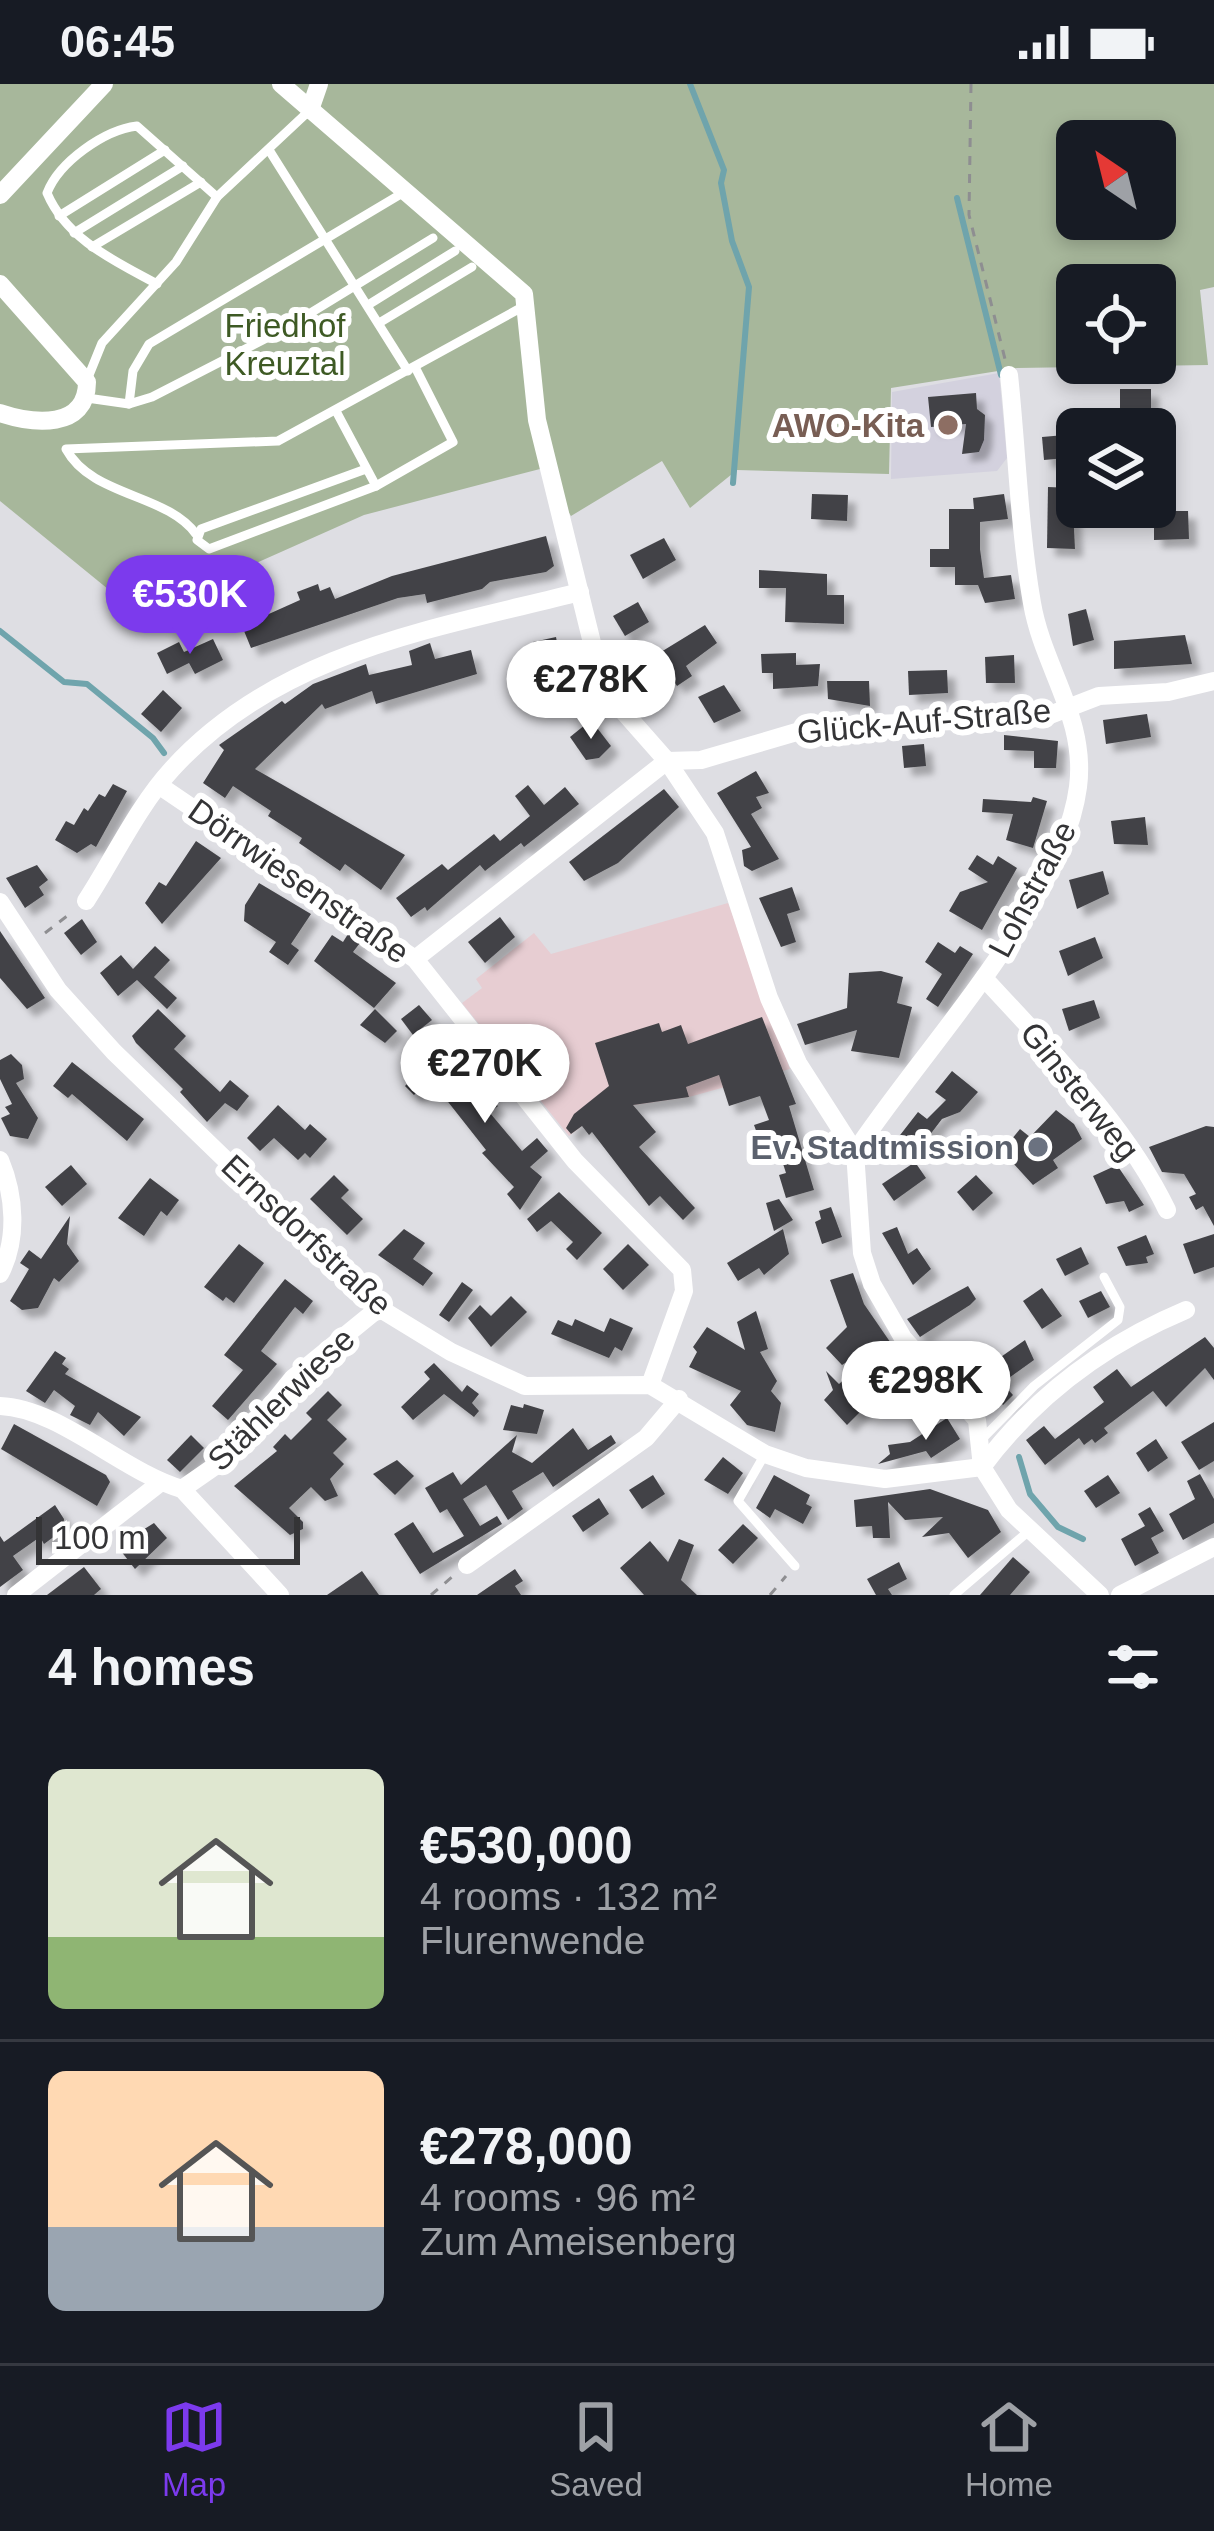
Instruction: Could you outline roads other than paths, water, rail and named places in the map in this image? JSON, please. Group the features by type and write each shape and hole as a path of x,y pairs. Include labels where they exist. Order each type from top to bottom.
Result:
{"street":[{"path":"0,195 104,84"},
{"path":"281,84 524,294 537,420 599,671 615,702 667,760 715,833 770,998 798,1063 855,1152 862,1253 872,1283 903,1338 976,1420 982,1468 1009,1510 1100,1595"},
{"path":"310,110 319,84"},
{"path":"0,284 87,390 80,410 56,422 0,413"},
{"name":"Lohstraße","path":"855,1152 893,1094 984,978 1052,866 1072,818 1080,743 1032,607 1009,375"},
{"path":"86,901 172,769 264,691 362,647 580,592"},
{"name":"Glück-Auf-Straße","path":"667,760 701,760 817,726 1042,718 1099,696 1168,692 1214,681"},
{"path":"415,959 667,760"},
{"name":"Dörrwiesenstraße","path":"160,785 415,959 575,1161 682,1270 684,1291 650,1385"},
{"name":"Ernsdorfstraße","path":"0,902 87,1025 380,1308 451,1352 525,1385 650,1385 765,1454 806,1468 885,1479 982,1468"},
{"name":"Ginsterweg","path":"984,978 1072,1074 1154,1183 1167,1210"},
{"path":"0,1160 11,1195 13,1232 0,1274"},
{"name":"Stählerwiese","path":"182,1489 230,1454 293,1378 380,1308"},
{"path":"982,1468 1063,1383 1131,1333 1186,1310"},
{"path":"467,1565 646,1438 679,1399"},
{"path":"0,1406 38,1416 160,1483 182,1489 280,1595"},
{"path":"16,1595 160,1483"},
{"path":"1120,1595 1214,1547"}],"lane":[{"path":"310,110 218,197 158,284 102,343 87,390 129,404 152,398 286,328 433,238"},
{"path":"158,284 74,232 47,193 53,177 106,137 137,125 218,197"},
{"path":"59,216 165,150"},
{"path":"269,150 411,369 453,442 376,486 202,547 196,534 175,516 114,488 66,448 278,441 336,411 411,369 526,305"},
{"path":"74,232 183,166"},
{"path":"92,247 201,182"},
{"path":"129,404 133,371 149,344 406,191"},
{"path":"368,305 455,251"},
{"path":"379,322 472,267"},
{"path":"336,411 376,486"},
{"path":"196,534 366,469"},
{"path":"982,1439 1034,1386 1118,1320 1120,1307 1104,1277"},
{"path":"765,1454 738,1501 795,1565"},
{"path":"954,1595 1030,1530"}],"waterway":[{"path":"690,84 724,170 721,183 732,241 749,287 733,483"},
{"path":"957,198 1001,375"},
{"path":"0,631 64,682 87,684 153,738 164,753"},
{"path":"1019,1457 1030,1494 1058,1527 1083,1539"}],"place":[{"name":"AWO-Kita","path":"948,425"},
{"name":"Ev. Stadtmission","path":"1038,1147"}],"park label":[{"name":"Friedhof Kreuztal","path":"285,344"}]}
